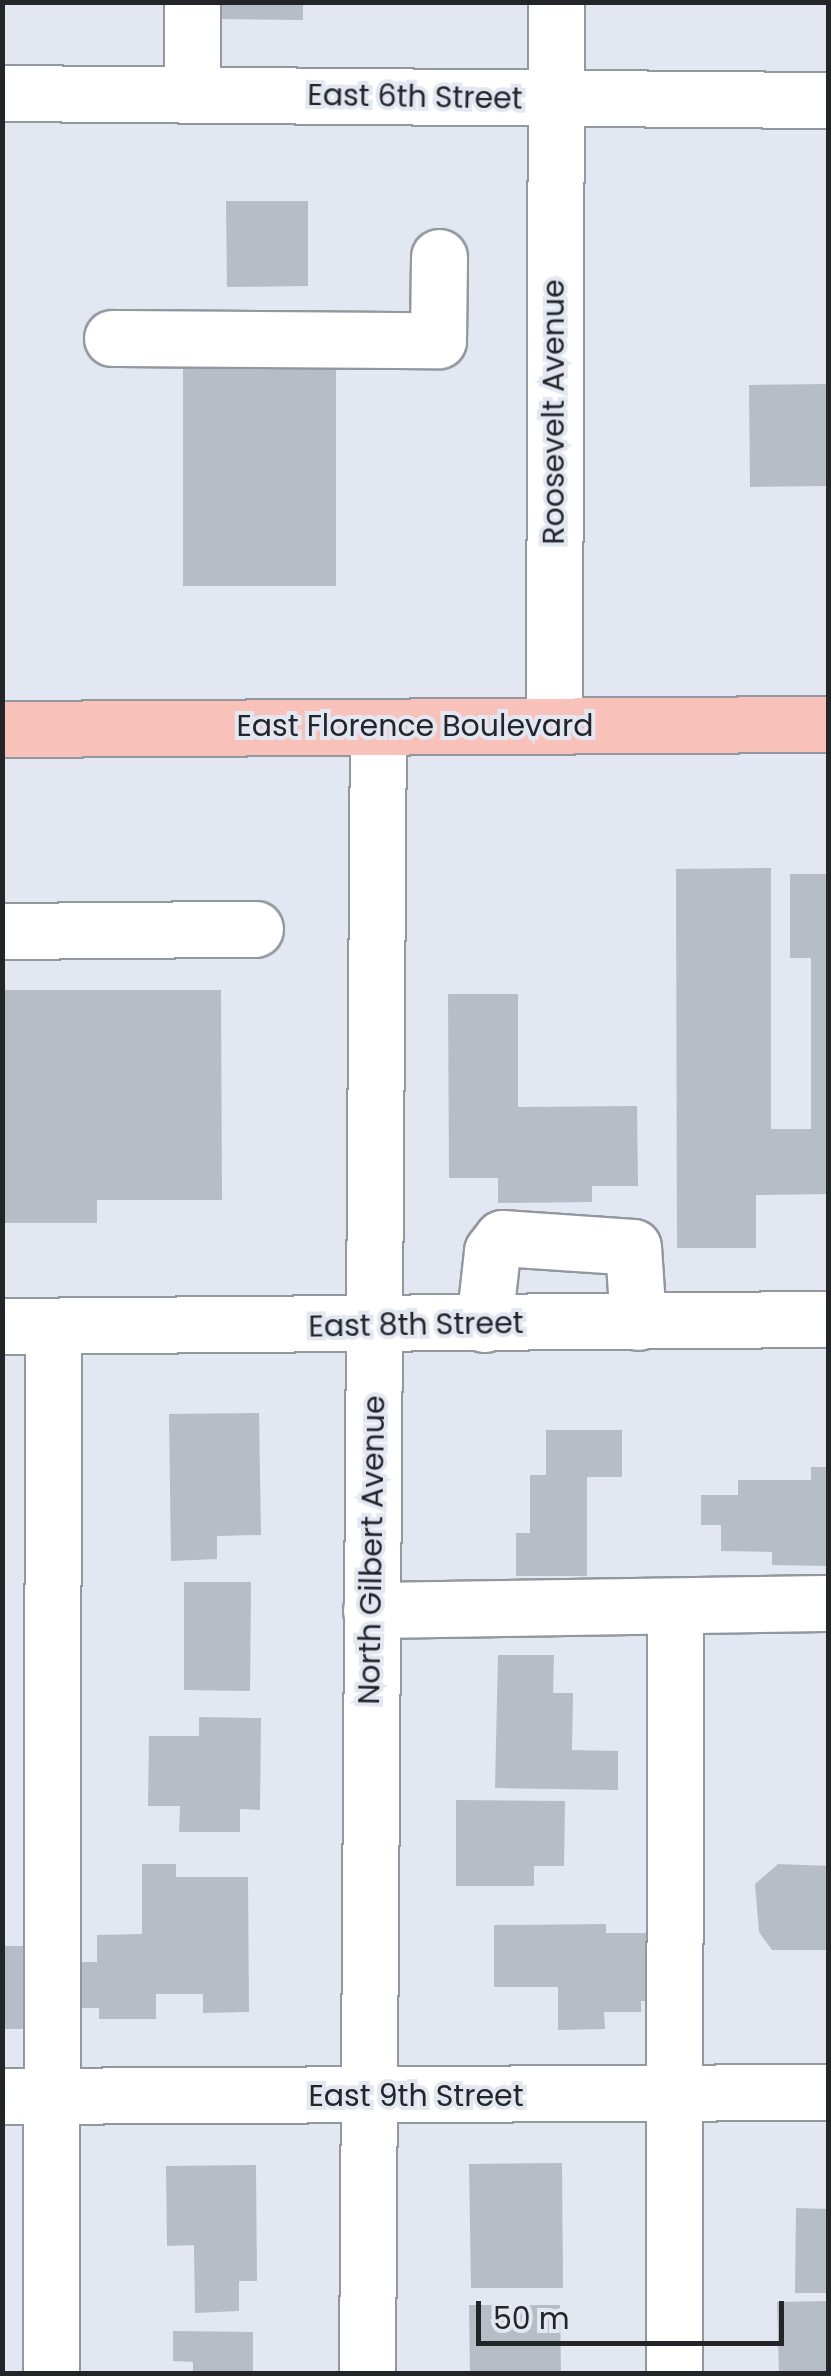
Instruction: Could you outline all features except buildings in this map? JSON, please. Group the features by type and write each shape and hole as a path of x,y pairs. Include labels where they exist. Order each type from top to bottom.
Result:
{"main road":[{"name":"East Florence Boulevard","path":"2,729 828,724"}],"street":[{"path":"192,2 192,92"},
{"name":"Roosevelt Avenue","path":"554,725 556,2"},
{"name":"East 6th Street","path":"2,93 828,100"},
{"path":"112,338 438,340 439,257"},
{"name":"North Gilbert Avenue","path":"367,2374 378,727"},
{"path":"2,931 255,929"},
{"path":"484,1324 492,1251 502,1238 633,1247 638,1322"},
{"name":"East 8th Street","path":"28,1326 828,1320"},
{"path":"28,1326 27,2096 52,2374"},
{"path":"371,1610 828,1603"},
{"path":"674,2374 675,1606"},
{"name":"East 9th Street","path":"27,2096 366,2098 828,2092"}]}
